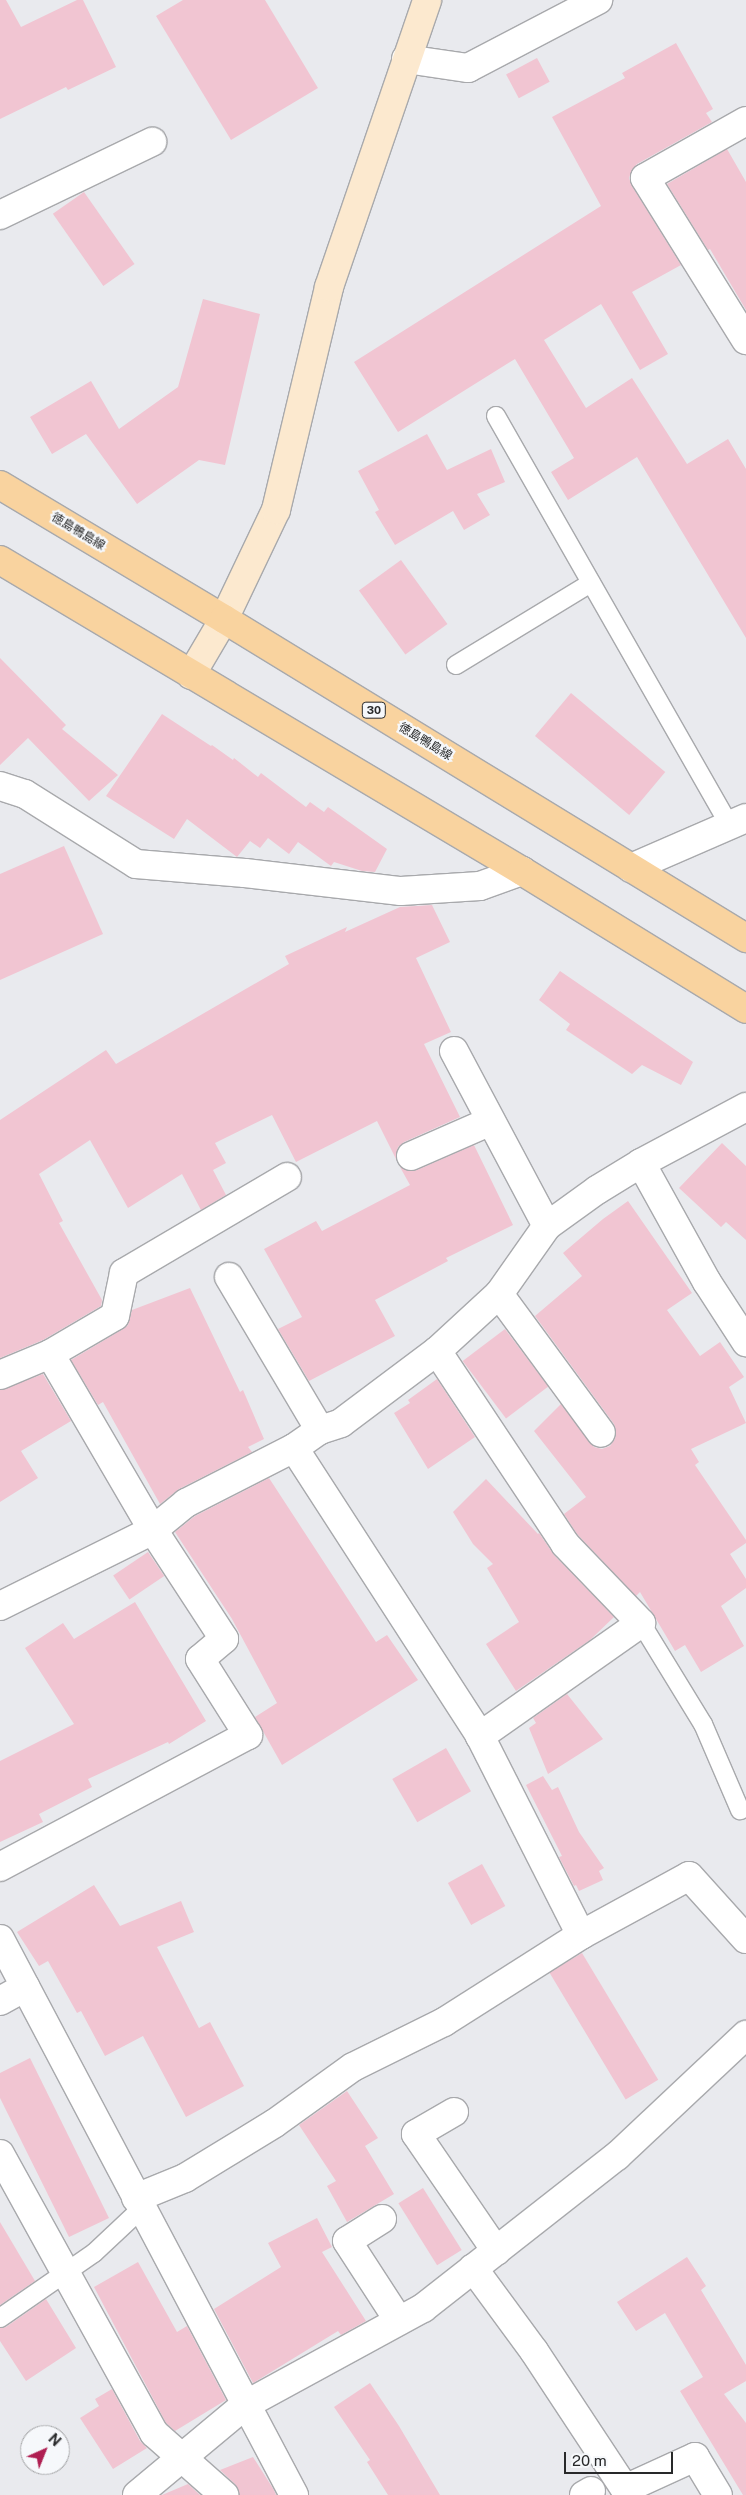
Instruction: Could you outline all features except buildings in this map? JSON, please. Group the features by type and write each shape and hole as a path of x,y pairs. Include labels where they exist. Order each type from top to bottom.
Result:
{"main road":[{"name":"徳島鴨島線","path":"0,485 224,619 746,938"},
{"path":"0,560 522,871 746,1009"}],"street":[{"path":"191,675 224,619 276,510 329,287 427,0"},
{"path":"406,59 468,68 592,2"},
{"path":"744,331 645,178 746,121"},
{"path":"0,215 152,142"},
{"path":"0,786 25,794 136,864 245,872 401,891 480,886 522,871"},
{"path":"630,868 737,822"},
{"path":"454,1051 547,1226"},
{"path":"0,1606 153,1530 186,1503 294,1448 320,1430 341,1423 437,1351 499,1294 547,1226 597,1190 641,1163 746,1107"},
{"path":"411,1156 491,1121"},
{"path":"641,1163 707,1282 746,1342"},
{"path":"0,1375 50,1354 115,1316 124,1273 287,1178"},
{"path":"229,1277 320,1430"},
{"path":"499,1294 601,1433"},
{"path":"437,1351 565,1544 641,1623 480,1736"},
{"path":"0,1867 248,1735 200,1659 224,1639 153,1530 50,1354"},
{"path":"294,1448 480,1736 581,1935"},
{"path":"139,2203 186,2178 275,2123 353,2067 444,2022 581,1935 689,1876 746,1939"},
{"path":"0,1939 294,2495"},
{"path":"0,2001 25,1987"},
{"path":"137,2495 245,2405 424,2308 617,2156 746,2035"},
{"path":"454,2112 416,2134 496,2251"},
{"path":"0,2154 154,2433 224,2495"},
{"path":"382,2219 348,2241 399,2321"},
{"path":"474,2268 534,2351 625,2489 695,2457 718,2495"}],"lane":[{"path":"496,416 591,582 737,822"},
{"path":"456,665 591,582"},
{"path":"641,1623 703,1724 740,1810"},
{"path":"0,2318 94,2253 139,2203"}]}
